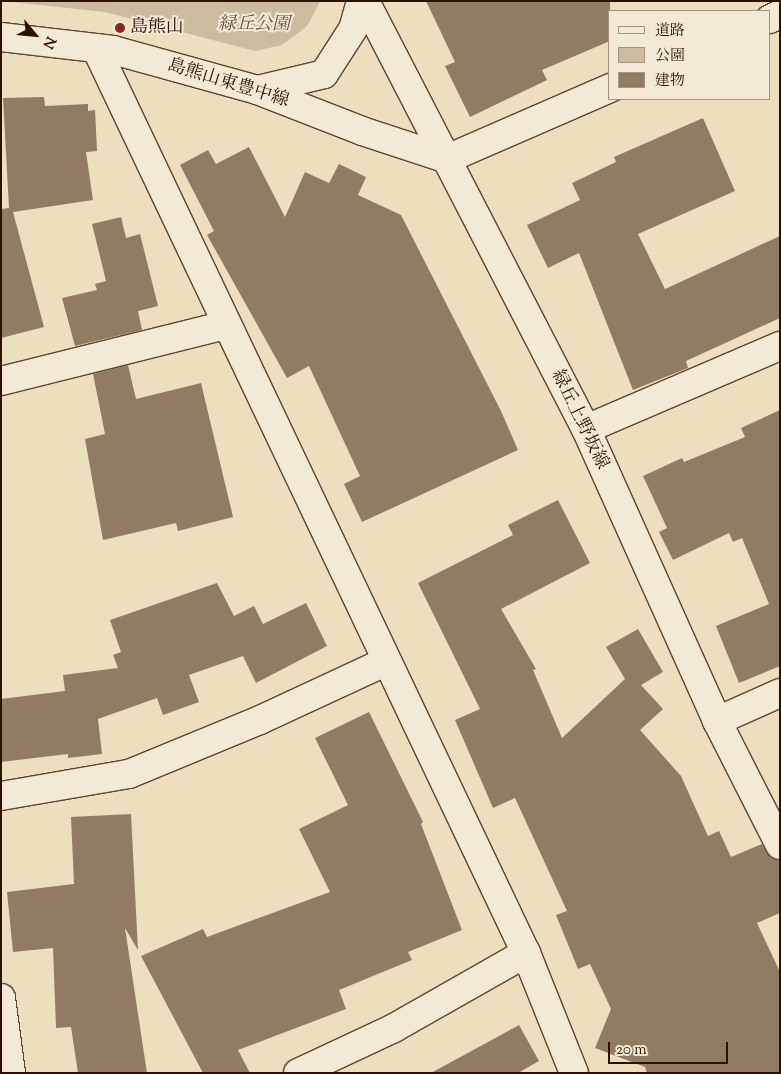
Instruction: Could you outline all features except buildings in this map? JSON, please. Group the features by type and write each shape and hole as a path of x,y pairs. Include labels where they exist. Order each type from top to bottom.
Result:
{"street":[{"path":"257,90 324,74 353,30 363,1"},
{"name":"緑丘上野坂線","path":"363,1 448,159 586,429 717,721 780,844"},
{"name":"島熊山東豊中線","path":"1,37 96,48 257,90 362,131 448,159"},
{"path":"96,48 225,326 526,953 574,1073"},
{"path":"448,159 608,89"},
{"path":"1,381 225,326"},
{"path":"586,429 780,346"},
{"path":"1,796 129,774 260,720 385,662"},
{"path":"717,721 780,693"},
{"path":"298,1073 394,1028 526,953"},
{"path":"1,998 11,1073"}],"green space":[{"name":"緑丘公園","path":"2,1 319,1 319,4 307,26 282,45 255,51 105,12"}],"place":[{"name":"島熊山","path":"120,28"}]}
